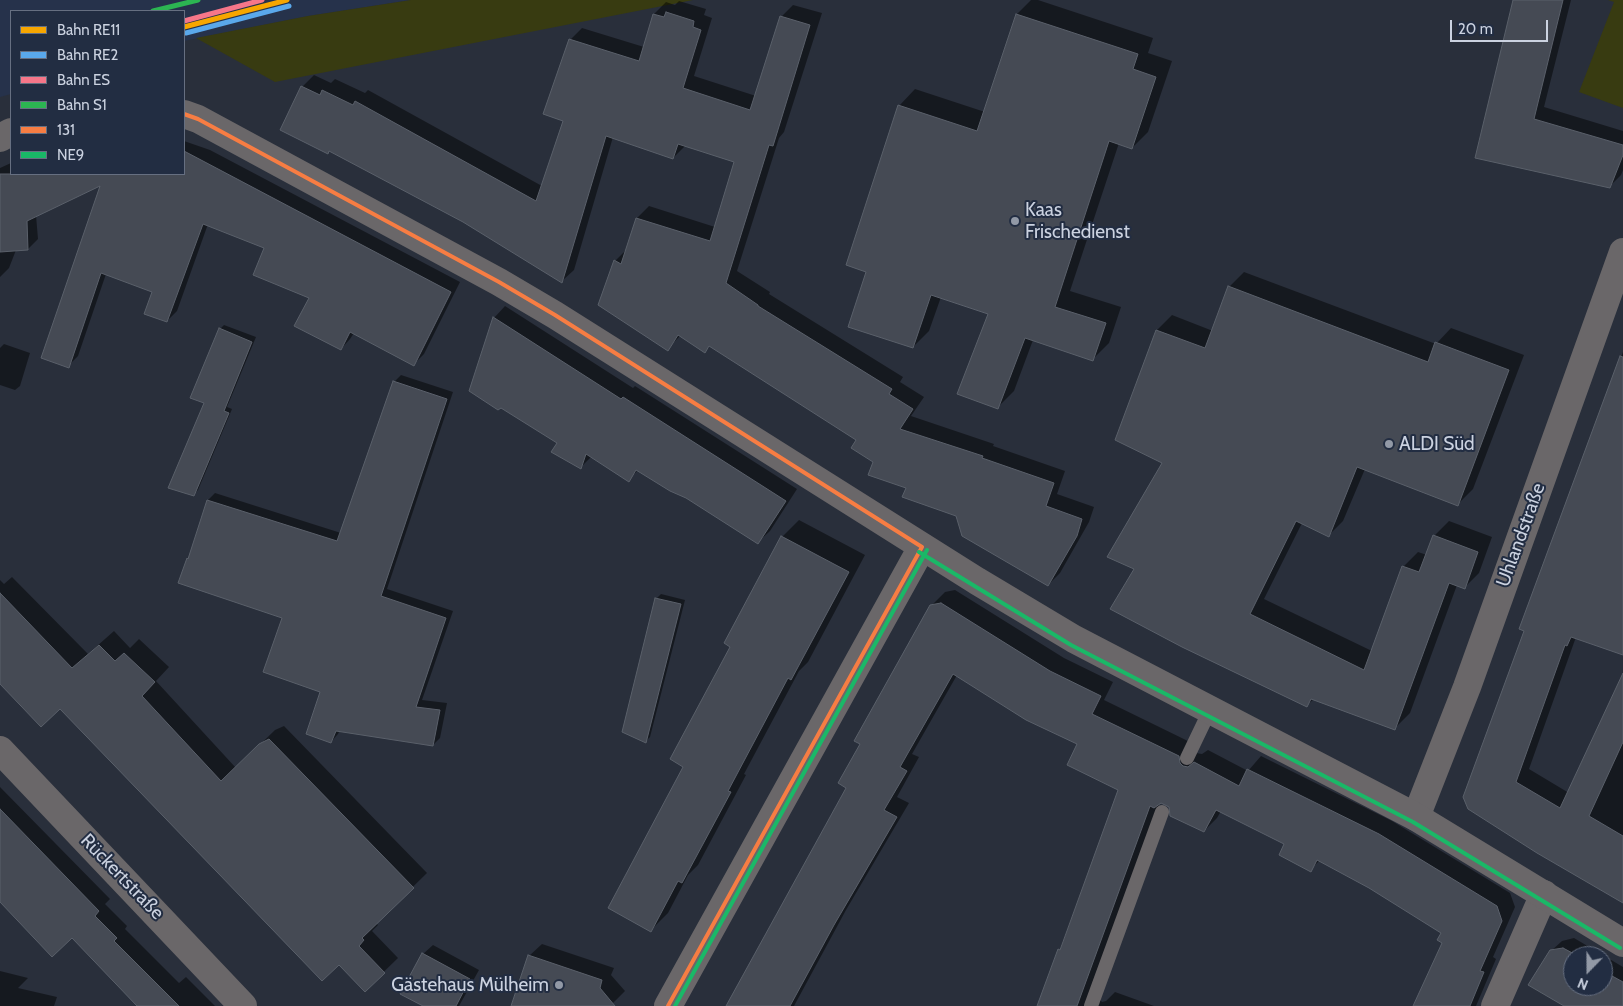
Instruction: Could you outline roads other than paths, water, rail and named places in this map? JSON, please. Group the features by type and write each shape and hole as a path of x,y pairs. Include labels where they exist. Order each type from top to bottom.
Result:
{"street":[{"path":"185,114 198,119 294,170 499,282 555,315 922,547 1074,639 1416,817 1623,943"},
{"name":"Uhlandstraße","path":"1416,817 1467,686 1623,252"},
{"path":"668,1006 922,547"},
{"name":"Rückertstraße","path":"0,750 243,1006"},
{"path":"1495,1006 1544,894"}],"lane":[{"path":"1187,758 1210,710"},
{"path":"1091,1006 1162,812"}],"rail line":[{"name":"S1","path":"157,10 198,0"},
{"name":"ES","path":"185,21 262,0"},
{"name":"RE11","path":"185,27 287,0"},
{"name":"RE2","path":"186,33 289,6"}],"place":[{"name":"Kaas Frischedienst","path":"1015,221"},
{"name":"ALDI Süd","path":"1389,444"},
{"name":"Gästehaus Mülheim","path":"559,985"}]}
